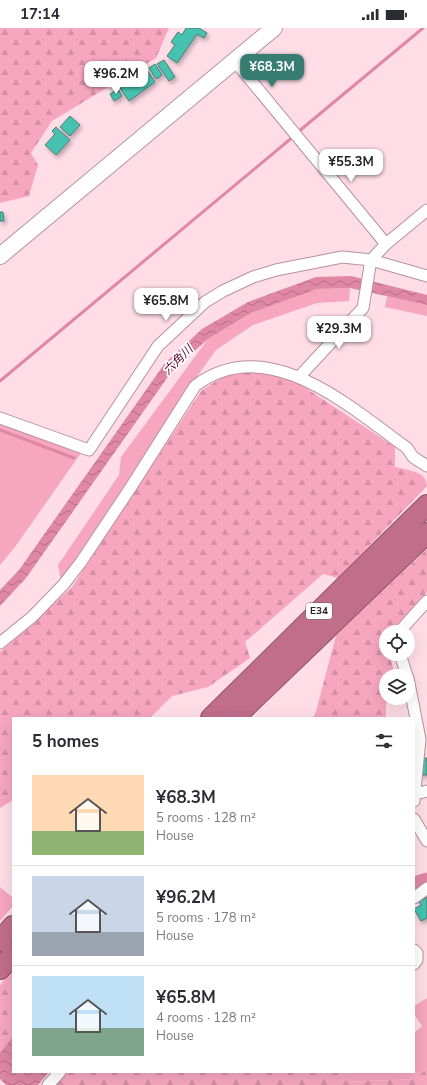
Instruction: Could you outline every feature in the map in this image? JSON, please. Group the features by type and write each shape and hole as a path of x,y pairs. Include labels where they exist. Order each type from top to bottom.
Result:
{"highway":[{"name":"E34","path":"212,717 427,505"},
{"name":"E34","path":"235,717 427,533"},
{"path":"0,941 12,927"},
{"path":"0,969 12,955"}],"street":[{"path":"0,256 274,28"},
{"path":"234,60 386,244"},
{"path":"299,376 363,308 371,260 386,244 427,210"},
{"path":"0,418 89,450 158,346 205,302 253,277 328,258 342,257 371,260 427,276"},
{"path":"0,643 32,617 64,584 77,568 131,487 195,386 207,377 237,368 269,368 299,376 351,408 407,448 413,457 427,466"},
{"path":"405,625 427,601"},
{"path":"413,705 420,739 415,778 415,797 427,791"},
{"path":"415,821 427,841"},
{"path":"415,897 427,888"},
{"path":"415,951 417,953 417,960 415,963"},
{"path":"48,1085 59,1073"}],"green space":[{"path":"0,28 169,28 156,58 52,121 31,153 38,165 29,196 0,203"},
{"path":"350,288 349,301 317,303 253,325 216,350 191,385 61,581 58,565 119,475 121,457 208,339 251,313 317,289"},
{"path":"387,296 427,305 427,316 385,307"},
{"path":"255,371 289,377 395,447 395,467 420,474 424,477 427,486 338,578 323,574 245,642 250,658 208,687 172,696 151,717 12,717 12,801 0,808 0,652 72,587 201,391 224,376"},
{"path":"0,425 81,453 15,547 0,565"},
{"path":"427,549 427,592 397,625 379,625 379,661 391,661 394,669 379,669 379,705 386,705 386,717 312,717 315,715 336,636"},
{"path":"0,887 12,897 12,907 0,921"},
{"path":"12,970 12,1037 0,1053 0,985"},
{"path":"427,998 427,1068 415,1079 347,1082 340,1073 415,1073 415,1032 422,1026 415,1016 415,1005"},
{"path":"427,1068 427,1085 55,1085 65,1073 340,1073 347,1082 415,1079"}],"water":[{"name":"六角川","path":"351,276 427,295 427,305 350,288 317,289 251,313 208,339 172,371 26,578 0,606 0,590 19,570 165,363 202,329 248,302 316,277"},
{"path":"12,1037 12,1073 48,1073 38,1085 6,1085 0,1079 0,1053"}],"building":[{"path":"186,28 199,28 207,33 204,38 197,34 177,63 167,56 175,45 171,42 178,32 182,35"},
{"path":"164,60 175,77 169,81 157,64"},
{"path":"155,64 162,75 156,79 149,68"},
{"path":"147,70 155,82 129,101 120,88"},
{"path":"118,89 122,96 114,101 110,94"},
{"path":"70,116 80,125 70,136 60,127"},
{"path":"56,127 70,140 56,155 45,145 55,134 52,131"},
{"path":"0,212 3,212 4,221 0,221"},
{"path":"425,758 427,758 427,775 421,775 421,762 425,761"},
{"path":"427,897 427,918 421,921 415,911 415,908 421,905 419,902"}],"waterway":[{"path":"298,132 423,28"},
{"path":"0,381 294,136"},
{"path":"0,430 74,458"},
{"path":"415,885 427,881"}]}
